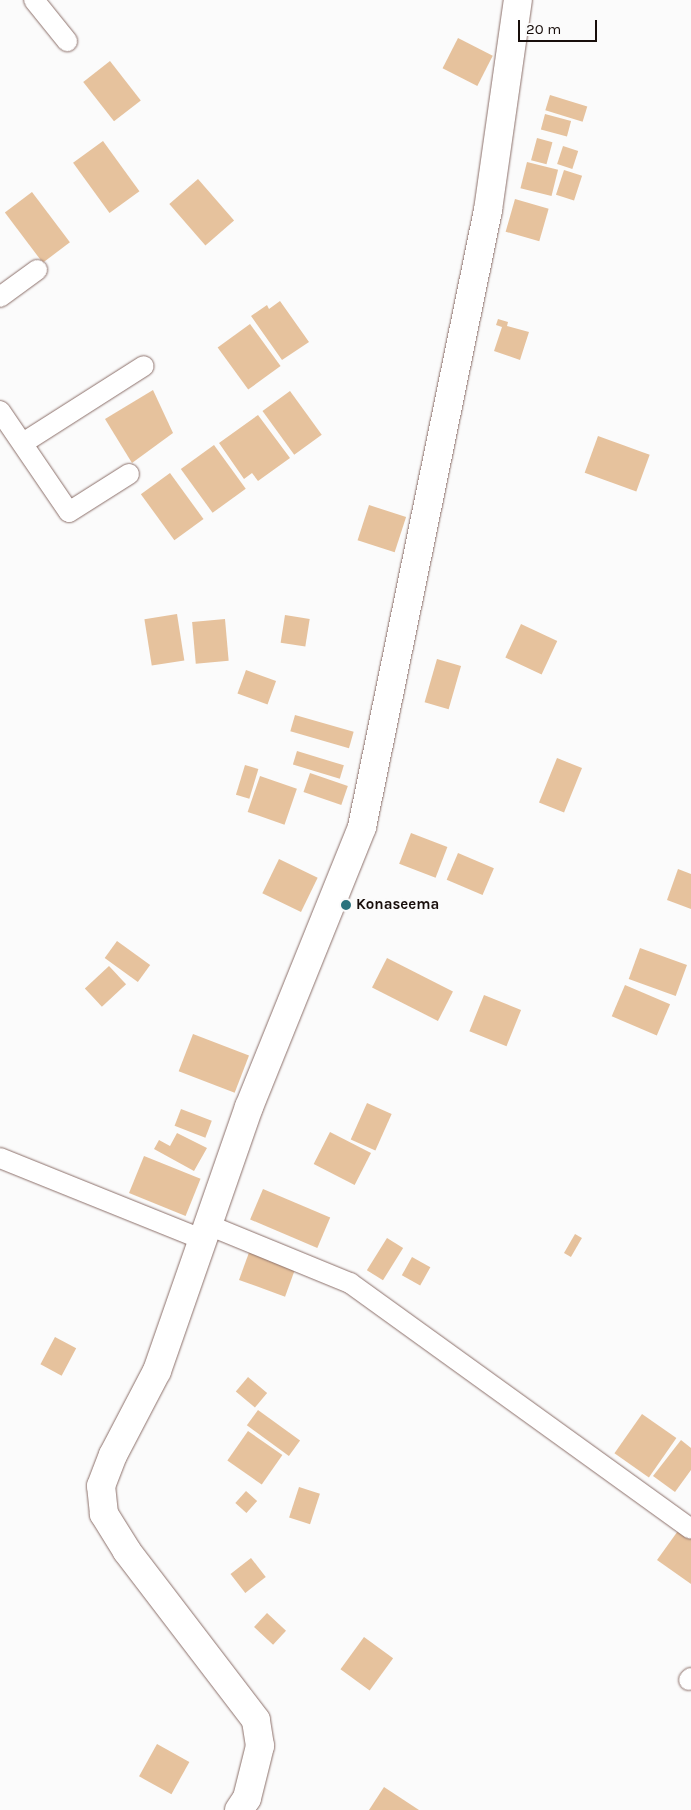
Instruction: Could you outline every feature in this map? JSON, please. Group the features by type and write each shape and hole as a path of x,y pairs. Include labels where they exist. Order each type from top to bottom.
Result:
{"main road":[{"path":"239,1810 247,1798 260,1746 256,1720 127,1551 104,1514 101,1486 113,1455 157,1371 203,1231 253,1098 362,827 488,210 518,0"}],"street":[{"path":"34,0 67,40"},
{"path":"0,297 37,270"},
{"path":"22,443 144,366"},
{"path":"0,411 69,512 129,474"},
{"path":"0,1158 350,1283 691,1529"}],"building":[{"path":"458,38 493,56 477,86 443,68"},
{"path":"110,61 141,100 114,121 83,82"},
{"path":"550,95 587,106 583,122 545,110"},
{"path":"545,114 571,121 567,136 541,129"},
{"path":"537,138 552,142 547,164 531,160"},
{"path":"103,141 139,191 110,213 73,163"},
{"path":"563,146 578,151 572,169 557,164"},
{"path":"527,162 558,170 552,196 520,188"},
{"path":"564,170 582,176 574,201 556,195"},
{"path":"198,179 234,221 205,245 169,204"},
{"path":"32,192 70,242 43,263 5,212"},
{"path":"515,199 549,209 539,241 506,232"},
{"path":"280,301 309,342 282,360 251,316 267,305 269,309"},
{"path":"498,319 508,322 507,326 529,332 520,360 494,351 502,327 496,325"},
{"path":"250,324 281,366 248,390 218,348"},
{"path":"153,390 173,433 132,463 105,419"},
{"path":"290,391 322,435 294,455 262,411"},
{"path":"258,415 290,458 258,481 252,473 244,479 219,443"},
{"path":"598,436 650,455 636,491 585,473"},
{"path":"214,445 246,489 213,513 181,469"},
{"path":"170,473 204,519 174,540 141,494"},
{"path":"369,505 406,517 395,552 358,540"},
{"path":"177,614 184,660 152,666 144,619"},
{"path":"285,615 310,619 305,647 281,643"},
{"path":"225,619 229,661 196,664 192,622"},
{"path":"521,624 557,641 542,674 505,658"},
{"path":"437,659 461,666 449,709 425,702"},
{"path":"246,670 276,681 268,704 237,693"},
{"path":"295,715 354,732 349,748 290,731"},
{"path":"297,751 344,765 340,779 293,764"},
{"path":"557,758 582,768 564,813 539,803"},
{"path":"245,765 258,769 249,799 236,795"},
{"path":"310,773 348,786 341,805 303,792"},
{"path":"260,776 297,789 285,825 248,812"},
{"path":"411,833 447,847 436,878 399,864"},
{"path":"458,853 494,868 483,895 447,880"},
{"path":"279,859 318,878 301,912 262,893"},
{"path":"678,869 691,874 691,909 667,900"},
{"path":"117,941 150,965 138,982 105,958"},
{"path":"640,948 687,965 676,996 629,979"},
{"path":"387,958 453,992 438,1021 372,987"},
{"path":"109,966 126,984 102,1007 85,989"},
{"path":"625,985 670,1004 657,1035 612,1016"},
{"path":"484,995 521,1010 506,1046 469,1031"},
{"path":"193,1034 249,1056 235,1093 179,1071"},
{"path":"367,1103 392,1114 375,1151 351,1140"},
{"path":"181,1109 212,1121 205,1138 175,1126"},
{"path":"330,1132 371,1153 355,1185 314,1164"},
{"path":"177,1133 207,1148 194,1171 154,1149 159,1140 170,1146"},
{"path":"144,1156 201,1179 186,1216 129,1193"},
{"path":"263,1189 330,1218 317,1248 250,1219"},
{"path":"575,1234 582,1238 571,1257 564,1253"},
{"path":"387,1238 403,1248 383,1280 367,1270"},
{"path":"251,1247 297,1264 285,1297 239,1280"},
{"path":"412,1257 430,1267 420,1286 402,1275"},
{"path":"55,1337 76,1348 62,1376 40,1364"},
{"path":"248,1377 267,1393 255,1408 236,1392"},
{"path":"258,1410 300,1441 289,1456 247,1425"},
{"path":"642,1414 676,1438 649,1477 614,1453"},
{"path":"248,1431 282,1455 262,1485 227,1460"},
{"path":"681,1440 691,1448 691,1470 675,1492 653,1476"},
{"path":"299,1487 320,1494 310,1524 289,1517"},
{"path":"246,1491 257,1501 246,1513 235,1503"},
{"path":"680,1528 691,1536 691,1584 657,1560"},
{"path":"251,1558 266,1577 245,1593 231,1574"},
{"path":"267,1613 286,1631 273,1645 254,1627"},
{"path":"364,1637 393,1658 370,1691 340,1669"},
{"path":"157,1744 189,1762 171,1794 139,1776"},
{"path":"384,1787 419,1810 369,1810"}],"place":[{"name":"Konaseema","path":"346,905"}]}
